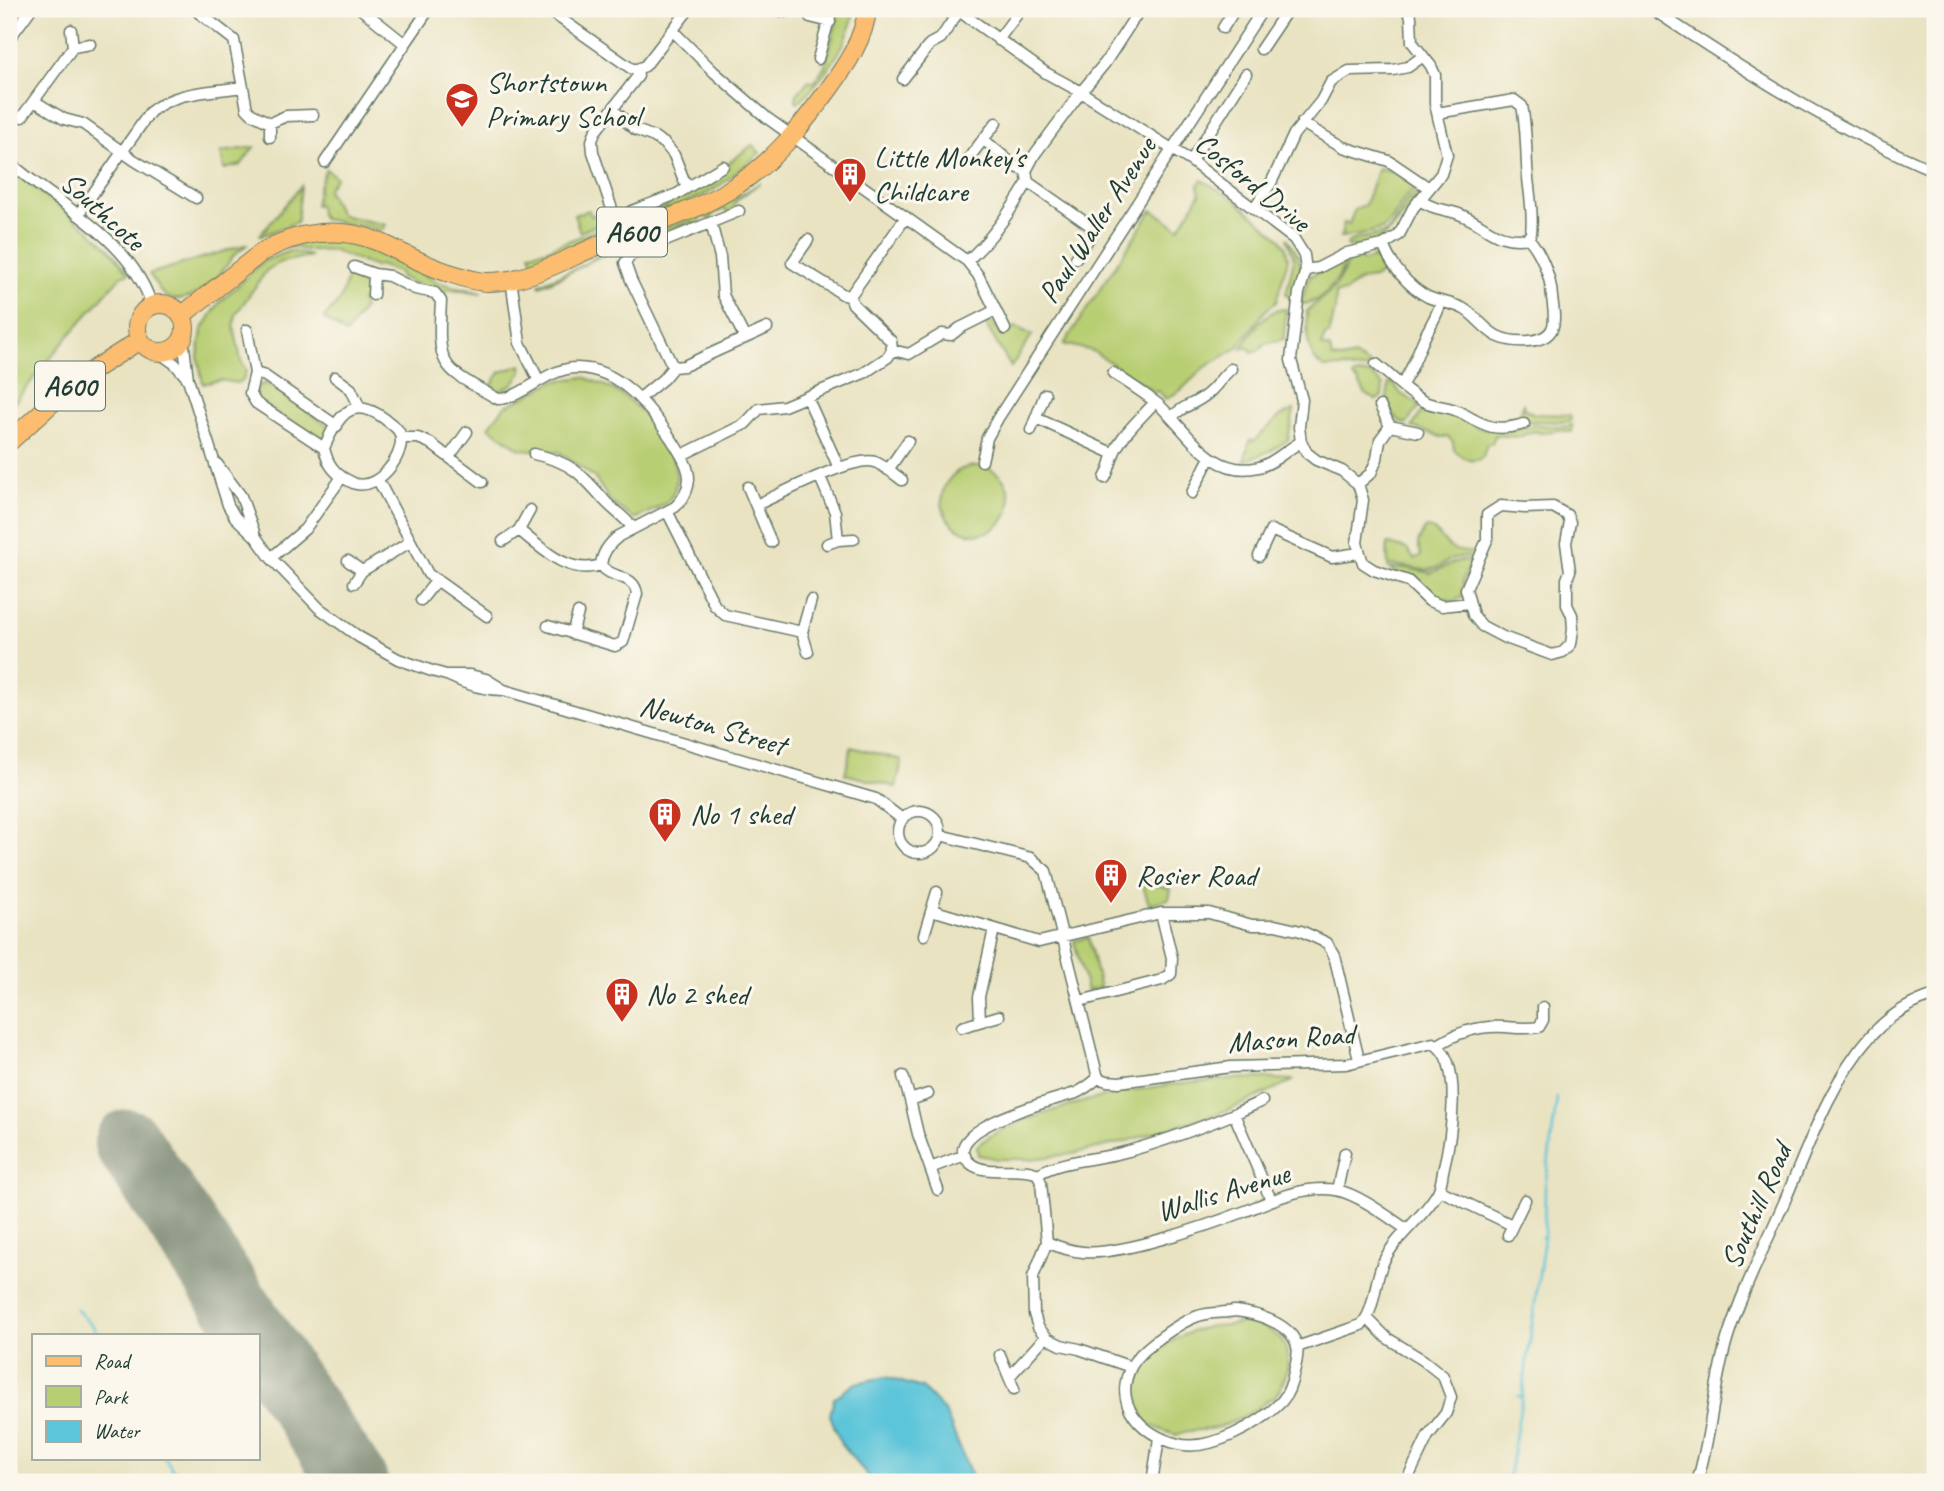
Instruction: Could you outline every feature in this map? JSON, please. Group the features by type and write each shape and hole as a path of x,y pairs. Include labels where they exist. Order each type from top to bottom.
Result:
{"main road":[{"name":"A600","path":"181,316 272,247 300,237 326,232 345,233 377,241 410,258 457,276 487,282 541,272 728,191 761,168 793,136 844,69 859,36 867,9"},
{"path":"166,305 177,310 181,316 185,328 183,338 173,349 158,352 145,346 140,340 138,324 146,310 152,306 166,305"},
{"name":"A600","path":"9,442 76,381 140,340"}],"street":[{"path":"11,32 31,9"},
{"path":"361,9 405,44"},
{"path":"325,162 429,9"},
{"path":"547,9 632,69 645,66 689,9"},
{"path":"818,59 832,9"},
{"path":"998,40 1021,9"},
{"path":"967,261 987,239 1027,177 1035,154 1105,63 1140,9"},
{"path":"1223,28 1235,9"},
{"name":"Paul Waller Avenue","path":"982,461 987,438 998,418 1263,9"},
{"path":"1261,49 1288,9"},
{"path":"1408,9 1412,42 1435,75 1437,113 1447,155 1441,174 1419,200 1399,235 1383,245 1347,253 1318,268 1306,270 1299,293 1290,360 1302,400 1299,427 1301,442 1307,453 1315,460 1342,471 1358,484 1363,500 1357,543 1363,563 1374,570 1408,581 1429,601 1442,606 1469,603"},
{"path":"1652,9 1818,113 1935,171"},
{"path":"903,79 930,44 942,38 958,10"},
{"name":"Cosford Drive","path":"958,10 1046,74 1081,92 1191,161 1254,208 1294,239 1304,255 1306,270"},
{"path":"198,12 234,40 247,109 270,123"},
{"path":"810,17 830,22"},
{"path":"22,117 73,47 71,30"},
{"path":"673,31 745,100 967,261 978,275 1005,329"},
{"path":"73,47 90,44"},
{"path":"1254,208 1271,183 1302,123 1321,101 1331,82 1349,71 1408,67 1422,57"},
{"path":"621,236 593,152 592,141 595,132 638,76 637,69"},
{"path":"1191,161 1245,74"},
{"path":"78,215 150,112 167,99 242,87"},
{"path":"1437,113 1514,100 1522,106 1533,218 1528,238"},
{"path":"34,101 64,119 83,124 196,198"},
{"path":"612,110 636,130 665,144 674,155 687,188"},
{"path":"270,123 286,116 313,116"},
{"path":"968,159 996,122"},
{"path":"270,123 270,137"},
{"path":"1302,123 1343,147 1389,161 1429,188"},
{"path":"983,139 1095,229 1076,258"},
{"name":"Southcote","path":"9,162 101,233 131,265 152,306"},
{"path":"632,211 687,188 723,166"},
{"path":"1419,200 1434,209 1455,212 1476,222 1497,237 1528,238"},
{"path":"673,367 625,262 631,255 739,211"},
{"path":"850,296 906,217"},
{"path":"711,223 720,257 723,295 745,338"},
{"path":"1383,245 1401,275 1415,289 1441,302 1464,309 1496,336 1506,339 1540,339 1547,335 1554,323 1552,289 1537,251 1528,238"},
{"path":"808,240 792,263 850,296"},
{"path":"354,267 389,276 415,289 435,293 441,301 441,354 452,373 498,399 505,399 559,370 577,368 591,370 623,384 640,398 682,455 689,481 681,501 612,541 601,565"},
{"path":"373,295 374,274"},
{"path":"511,279 520,343 538,379"},
{"path":"682,455 745,424 759,409 784,406 807,397 864,373 888,357 892,350 891,341 853,304 850,296"},
{"path":"1402,384 1413,369 1422,342 1437,316 1441,302"},
{"path":"892,350 909,354 942,334 951,335 994,311"},
{"path":"640,398 673,367 684,366 767,328"},
{"path":"247,330 255,373 250,393 257,403 324,449 334,472 356,484 378,480 399,453 401,438 397,429 370,408 359,407 349,409 324,449"},
{"name":"Newton Street","path":"183,338 188,379 215,462 241,495 256,536 271,558 319,608 359,637 398,659 466,684 486,690 504,690 876,799 902,819"},
{"path":"158,352 188,379"},
{"path":"1376,364 1425,402 1461,412 1480,424 1496,428 1524,424"},
{"path":"1171,417 1186,404 1209,394 1231,369"},
{"path":"255,373 265,376 337,426"},
{"path":"1113,373 1155,402 1186,436 1212,459 1229,466 1259,467 1301,442"},
{"path":"335,377 351,389 359,407"},
{"path":"1031,430 1045,394"},
{"path":"807,397 839,468"},
{"path":"1105,478 1125,434 1155,402"},
{"path":"1380,406 1390,426"},
{"path":"1036,418 1114,454"},
{"path":"1358,484 1371,473 1377,459 1380,440 1390,426"},
{"path":"1390,426 1418,432"},
{"path":"449,457 467,432"},
{"path":"401,438 418,438 430,443 482,482"},
{"path":"888,470 908,441"},
{"path":"534,454 557,459 586,478 633,528"},
{"path":"1192,493 1207,463 1212,459"},
{"path":"756,505 863,460 874,462 902,480"},
{"path":"271,558 305,529 342,477"},
{"path":"820,477 835,512 832,542 854,538"},
{"path":"378,480 428,574 487,616"},
{"path":"748,487 771,542"},
{"path":"1500,506 1553,507 1567,514 1570,522 1566,543 1570,571 1567,579 1567,604 1572,615 1573,629 1571,643 1563,652 1552,655 1503,637 1482,626 1473,615 1469,603 1466,589 1483,552 1487,540 1487,515 1493,509 1500,506"},
{"path":"503,541 519,530 530,510"},
{"path":"667,511 715,606 725,615 802,632"},
{"path":"519,530 558,561 589,569 601,565"},
{"path":"1259,556 1271,530 1332,557 1359,553"},
{"path":"354,583 362,571 410,542"},
{"path":"348,561 362,571"},
{"path":"548,626 615,646 623,642 636,588 629,579 609,573 601,565"},
{"path":"421,600 437,580"},
{"path":"808,652 802,632 811,600"},
{"path":"572,634 578,613"},
{"path":"914,811 927,813 937,821 940,835 927,851 912,852 899,838 899,825 902,819 914,811"},
{"path":"940,835 1031,859 1040,864 1049,879 1098,1078 1090,1086 1077,1092 1021,1110 985,1127 970,1136 965,1155 970,1163 981,1168 1028,1169 1038,1174 1047,1242 1033,1278 1034,1314 1038,1327 1046,1336 1061,1345 1131,1367"},
{"path":"924,935 937,892"},
{"path":"932,910 1038,942 1161,913 1209,913 1252,925 1275,925 1315,936 1327,943 1334,955 1359,1060"},
{"path":"1080,1001 1151,984 1171,974 1172,958 1161,913"},
{"path":"980,1021 979,997 994,929"},
{"name":"Southill Road","path":"1697,1482 1728,1338 1742,1298 1820,1119 1841,1077 1868,1039 1886,1020 1901,1010 1935,995"},
{"name":"Mason Road","path":"1098,1078 1107,1082 1119,1082 1231,1067 1330,1066 1426,1043 1438,1045 1453,1035 1475,1028 1539,1027 1543,1020 1543,1007"},
{"path":"962,1027 999,1016"},
{"path":"1297,1347 1361,1325 1368,1318 1382,1265 1391,1248 1439,1190 1453,1126 1450,1071 1438,1045"},
{"path":"903,1076 918,1134 938,1190"},
{"path":"910,1100 928,1094"},
{"path":"1038,1174 1049,1167 1120,1153 1165,1140 1262,1101"},
{"path":"1234,1114 1271,1200"},
{"path":"1337,1190 1345,1153"},
{"path":"930,1168 965,1155"},
{"name":"Wallis Avenue","path":"1047,1242 1083,1252 1102,1252 1187,1231 1293,1192 1337,1190 1371,1206 1406,1229"},
{"path":"1439,1190 1510,1230 1525,1200"},
{"path":"1235,1311 1253,1313 1280,1325 1297,1347 1291,1385 1284,1399 1260,1420 1223,1439 1189,1447 1159,1439 1132,1417 1125,1391 1131,1367 1142,1353 1168,1333 1199,1316 1235,1311"},
{"path":"1368,1318 1387,1338 1443,1376 1451,1397 1447,1413 1428,1436 1406,1482"},
{"path":"1009,1377 1046,1336"},
{"path":"1000,1355 1014,1389"},
{"path":"1152,1482 1159,1439"}],"green space":[{"path":"840,9 854,9 847,35 826,72 798,103 797,94 809,80 814,83 825,65"},
{"path":"752,145 760,153 717,188 629,224 620,222 666,207 716,177"},
{"path":"254,147 241,165 224,169 221,152"},
{"path":"9,168 88,229 108,247 129,273 121,276 9,409"},
{"path":"1378,168 1394,172 1417,187 1404,199 1384,228 1361,235 1341,237 1344,223 1349,224 1355,209 1365,205"},
{"path":"326,169 336,177 327,190 341,215 386,225 382,230 323,219 319,205 315,205"},
{"path":"1202,180 1234,199 1281,239 1288,259 1276,302 1265,311 1237,348 1204,368 1180,391 1166,399 1093,351 1064,344 1152,210 1179,228 1200,194 1198,185"},
{"path":"761,182 737,200 728,213 725,209 712,214 709,220 706,216 699,219 700,224 692,222 674,229 670,238 661,241 656,238 636,244 632,249 613,251 550,282 540,286 539,284 579,267 600,254 728,203"},
{"path":"301,186 297,222 261,236 260,235"},
{"path":"1421,188 1407,211 1393,227 1381,238 1348,248 1350,241 1385,233 1391,228 1406,202"},
{"path":"589,210 591,216 606,211 607,221 580,232 574,215"},
{"path":"610,225 605,233 533,262 530,253 545,250"},
{"path":"1287,238 1300,263 1295,303 1286,294 1294,259"},
{"path":"301,240 356,240 392,255 436,282 482,293 452,289 442,292 413,283 401,277 398,272 379,265 375,267 334,251 285,246"},
{"path":"248,244 234,255 211,283 183,299 164,295 149,274"},
{"path":"289,251 311,256 281,262 267,270 236,314 234,327 241,361 246,370 243,380 236,383 220,380 203,384 198,357 202,330 219,303 264,261"},
{"path":"1372,256 1382,258 1387,268 1374,278 1358,282 1346,292 1336,293 1329,335 1325,335 1322,346 1330,348 1332,358 1354,356 1374,368 1324,368 1310,350 1307,311 1335,287 1349,261 1372,259"},
{"path":"1347,258 1340,274 1328,290 1311,302 1300,303 1310,276"},
{"path":"349,273 365,277 368,282 367,300 361,301 364,308 346,334 324,318 340,300"},
{"path":"1286,309 1284,339 1262,345 1263,348 1252,352 1249,348 1242,348 1265,317"},
{"path":"990,319 1001,336 1016,327 1032,335 1011,367 984,322"},
{"path":"521,365 522,372 513,384 499,391 491,386 500,372"},
{"path":"1370,374 1383,385 1382,396 1377,400 1366,395 1358,381 1353,378 1354,375"},
{"path":"584,377 627,398 641,411 659,434 673,460 676,486 671,497 659,507 634,519 611,502 594,477 559,452 520,449 489,427 504,407 554,381"},
{"path":"1391,381 1401,394 1420,405 1406,424 1398,420 1386,407"},
{"path":"266,383 327,425 324,438 318,440 257,400 256,387"},
{"path":"1523,403 1524,409 1535,414 1570,415 1571,420 1525,422 1519,417"},
{"path":"1425,407 1461,416 1480,428 1512,430 1535,425 1572,425 1572,432 1534,431 1518,437 1495,435 1492,444 1487,444 1483,457 1471,460 1454,450 1453,442 1448,437 1412,427"},
{"path":"1294,410 1288,440 1272,450 1244,461 1250,440 1254,441 1280,416"},
{"path":"983,466 1004,481 1010,493 1008,513 1000,524 983,534 969,534 952,524 944,513 942,493 952,476 963,468"},
{"path":"1425,528 1434,530 1451,548 1474,553 1475,560 1467,557 1454,558 1427,570 1388,566 1387,543 1407,549 1414,559 1421,556 1418,543"},
{"path":"1460,560 1470,562 1463,580 1463,597 1451,602 1442,597 1437,600 1432,598 1416,582 1389,569 1405,568 1431,573"},
{"path":"851,747 902,760 896,787 845,774"},
{"path":"1142,883 1171,889 1169,899 1149,904"},
{"path":"1088,937 1100,988 1087,991 1074,941"},
{"path":"1256,1078 1294,1080 1229,1110 1120,1143 1071,1154 1030,1159 998,1159 978,1155 977,1146 997,1132 1089,1100 1172,1084"},
{"path":"1244,1322 1272,1332 1286,1349 1286,1372 1274,1398 1235,1421 1177,1435 1154,1427 1141,1418 1133,1405 1132,1396 1139,1371 1147,1360 1170,1342 1195,1330"}],"water":[{"path":"885,1377 922,1388 945,1412 974,1482 873,1482 841,1444 830,1415 834,1398 856,1383"}],"waterway":[{"path":"1541,1237 1544,1238 1545,1187 1557,1098"},
{"path":"1518,1396 1522,1397 1544,1238"},
{"path":"76,1309 93,1326 97,1334"},
{"path":"1508,1482 1522,1397"},
{"path":"166,1460 181,1482"}],"runway":[{"path":"128,1143 255,1334"},
{"path":"259,1340 354,1482"}],"place":[{"name":"Shortstown Primary School","path":"462,129"},
{"name":"Little Monkey's Childcare","path":"850,204"},
{"name":"No 1 shed","path":"665,844"},
{"name":"Rosier Road","path":"1111,905"},
{"name":"No 2 shed","path":"622,1024"}]}
